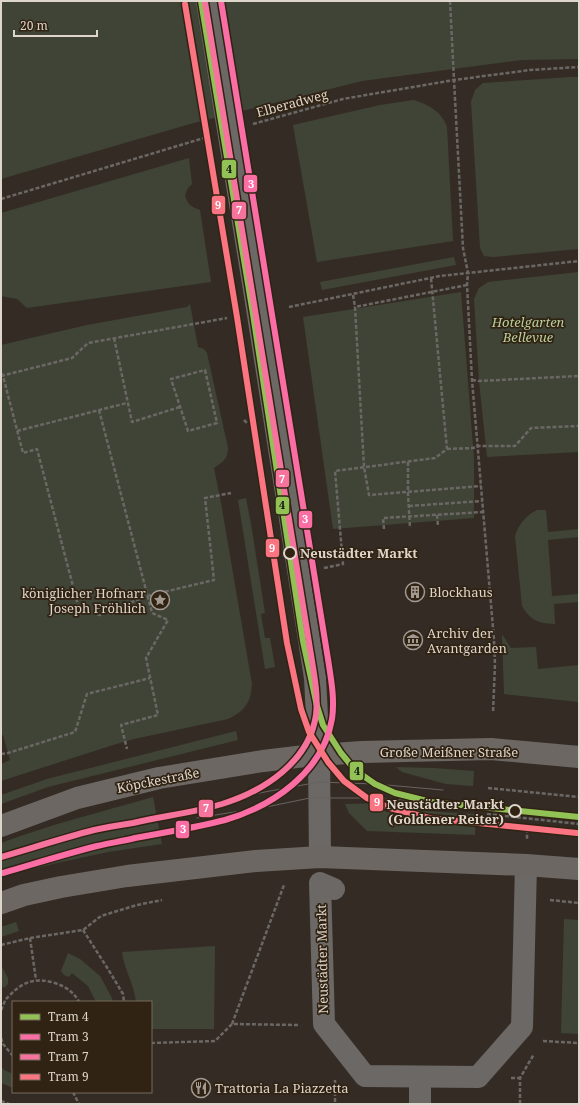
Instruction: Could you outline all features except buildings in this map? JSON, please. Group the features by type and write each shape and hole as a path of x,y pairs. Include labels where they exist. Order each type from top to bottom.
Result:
{"main road":[{"name":"Große Meißner Straße","path":"319,755 362,752 491,750 579,758"},
{"name":"Köpckestraße","path":"1,826 77,798 159,778 263,761 319,755"},
{"path":"1,903 24,895 61,887 127,876 256,861 320,856 526,865 579,869"}],"street":[{"path":"207,1 313,659 319,755 320,856"},
{"name":"Neustädter Markt","path":"334,889 320,883 324,1024 365,1076 420,1091 478,1077 522,1027 517,895 526,865"}],"path":[{"path":"450,1 463,248 468,273 467,285 472,380 495,664 493,713"},
{"name":"Elberadweg","path":"248,125 343,99 454,80 530,70 579,68"},
{"path":"1,199 211,136"},
{"path":"289,307 440,276 579,261"},
{"path":"431,278 448,449"},
{"path":"355,307 467,285"},
{"path":"353,294 364,467 369,495 481,486"},
{"path":"227,318 88,343 72,358 2,375 23,453 37,449 79,609 100,615 147,596 214,580 205,498 231,493"},
{"path":"114,338 132,422 180,407"},
{"path":"205,370 217,423 188,432 180,407 171,379 205,370"},
{"path":"472,380 479,381 579,376"},
{"path":"17,431 128,403"},
{"path":"99,410 152,613 168,620 146,658 158,715 121,725 127,749"},
{"path":"322,568 344,564 335,471 435,458 448,449 473,448 478,446 515,446 531,428 579,426"},
{"path":"408,462 410,528"},
{"path":"409,506 482,501"},
{"path":"384,529 383,518 483,512"},
{"path":"437,515 438,526"},
{"path":"1,754 75,732 87,694 150,678"},
{"path":"488,788 579,797"},
{"path":"486,814 579,824"},
{"path":"486,824 527,828 526,865"},
{"path":"152,1043 215,1041 232,1024 284,884 277,885"},
{"path":"1,945 30,938 83,930 101,916 137,905 166,899"},
{"path":"548,900 579,902"},
{"path":"83,930 116,981 123,994 124,1001"},
{"path":"30,938 36,980"},
{"path":"1,1010 6,999 18,987 36,980 45,980 64,986 76,996 78,1001"},
{"path":"232,1024 298,1025"},
{"path":"1,1038 3,1044 12,1055"},
{"path":"542,1041 579,1043"},
{"path":"335,1076 335,1104"},
{"path":"520,1078 520,1104"},
{"path":"74,1093 79,1104"},
{"path":"1,1101 9,1104"}],"green space":[{"path":"1,1 579,1 579,59 522,60 362,81 190,124 1,179"},
{"path":"579,77 579,249 493,257 484,256 480,248 471,102 475,90 483,83"},
{"path":"414,100 434,109 447,127 453,241 317,262 293,125 380,105"},
{"path":"189,158 192,184 188,188 185,195 190,205 200,210 211,282 27,308 17,299 1,296 1,213"},
{"path":"454,257 456,265 322,290 320,282"},
{"name":"Hotelgarten Bellevue","path":"579,272 579,452 487,457 479,381 474,299 479,288 488,282"},
{"path":"461,292 474,459 474,518 333,529 303,317"},
{"path":"190,304 198,347 204,349 207,353 228,448 226,458 214,468 252,684 250,696 243,709 228,719 134,739 1,781 1,764 10,760 3,735 1,736 1,345 87,325 187,307"},
{"path":"246,498 265,613 261,614 265,638 270,638 275,667 265,669 238,500"},
{"path":"537,510 546,510 548,532 579,529 579,537 548,540 552,596 579,594 579,602 554,604 555,624 539,622 532,618 522,606 515,536 523,520"},
{"path":"502,634 511,648 536,647 538,669 579,665 579,702 504,694"},
{"path":"236,731 238,740 48,787 1,804 1,795 47,779"},
{"path":"396,767 474,771 473,786 446,784 402,772"},
{"path":"153,797 162,844 108,852 1,877 1,843 58,824"},
{"path":"393,803 393,807 476,814 475,835 367,831 349,813 345,804"},
{"path":"564,919 579,920 579,1034 561,1033"},
{"path":"16,922 19,931 1,937 1,927"},
{"path":"215,946 214,1029 152,1029 152,1001 136,1001 122,952"},
{"path":"68,953 80,959 100,976 113,1001 96,1001 88,986 72,973 69,977 64,975 61,971"},
{"path":"1,965 8,978 8,984 4,988 1,985"},
{"path":"1,1066 4,1070 12,1074 12,1088 1,1083"}],"tram line":[{"name":"4","path":"201,1 253,314 303,641 317,706 323,725 341,753 355,770 375,784 395,793 431,802 579,817"},
{"name":"3","path":"3,873 97,846 225,820 261,806 278,796 307,771 327,738 332,719 333,696 328,659 221,1"},
{"name":"7","path":"1,857 94,830 200,810 238,798 268,783 282,772 304,747 312,732 317,708 314,674 205,2"},
{"name":"9","path":"185,4 237,317 287,643 301,709 309,732 328,762 344,781 367,798 390,808 429,818 577,833"},
{"path":"198,805 319,782 375,784 443,790"},
{"path":"197,818 310,798 370,798 431,802"}],"place":[{"name":"Neustädter Markt","path":"290,553"},
{"name":"Blockhaus","path":"415,592"},
{"name":"königlicher Hofnarr Joseph Fröhlich","path":"160,600"},
{"name":"Archiv der Avantgarden","path":"413,640"},
{"name":"Neustädter Markt (Goldener Reiter)","path":"515,811"},
{"name":"Trattoria La Piazzetta","path":"201,1088"}]}
